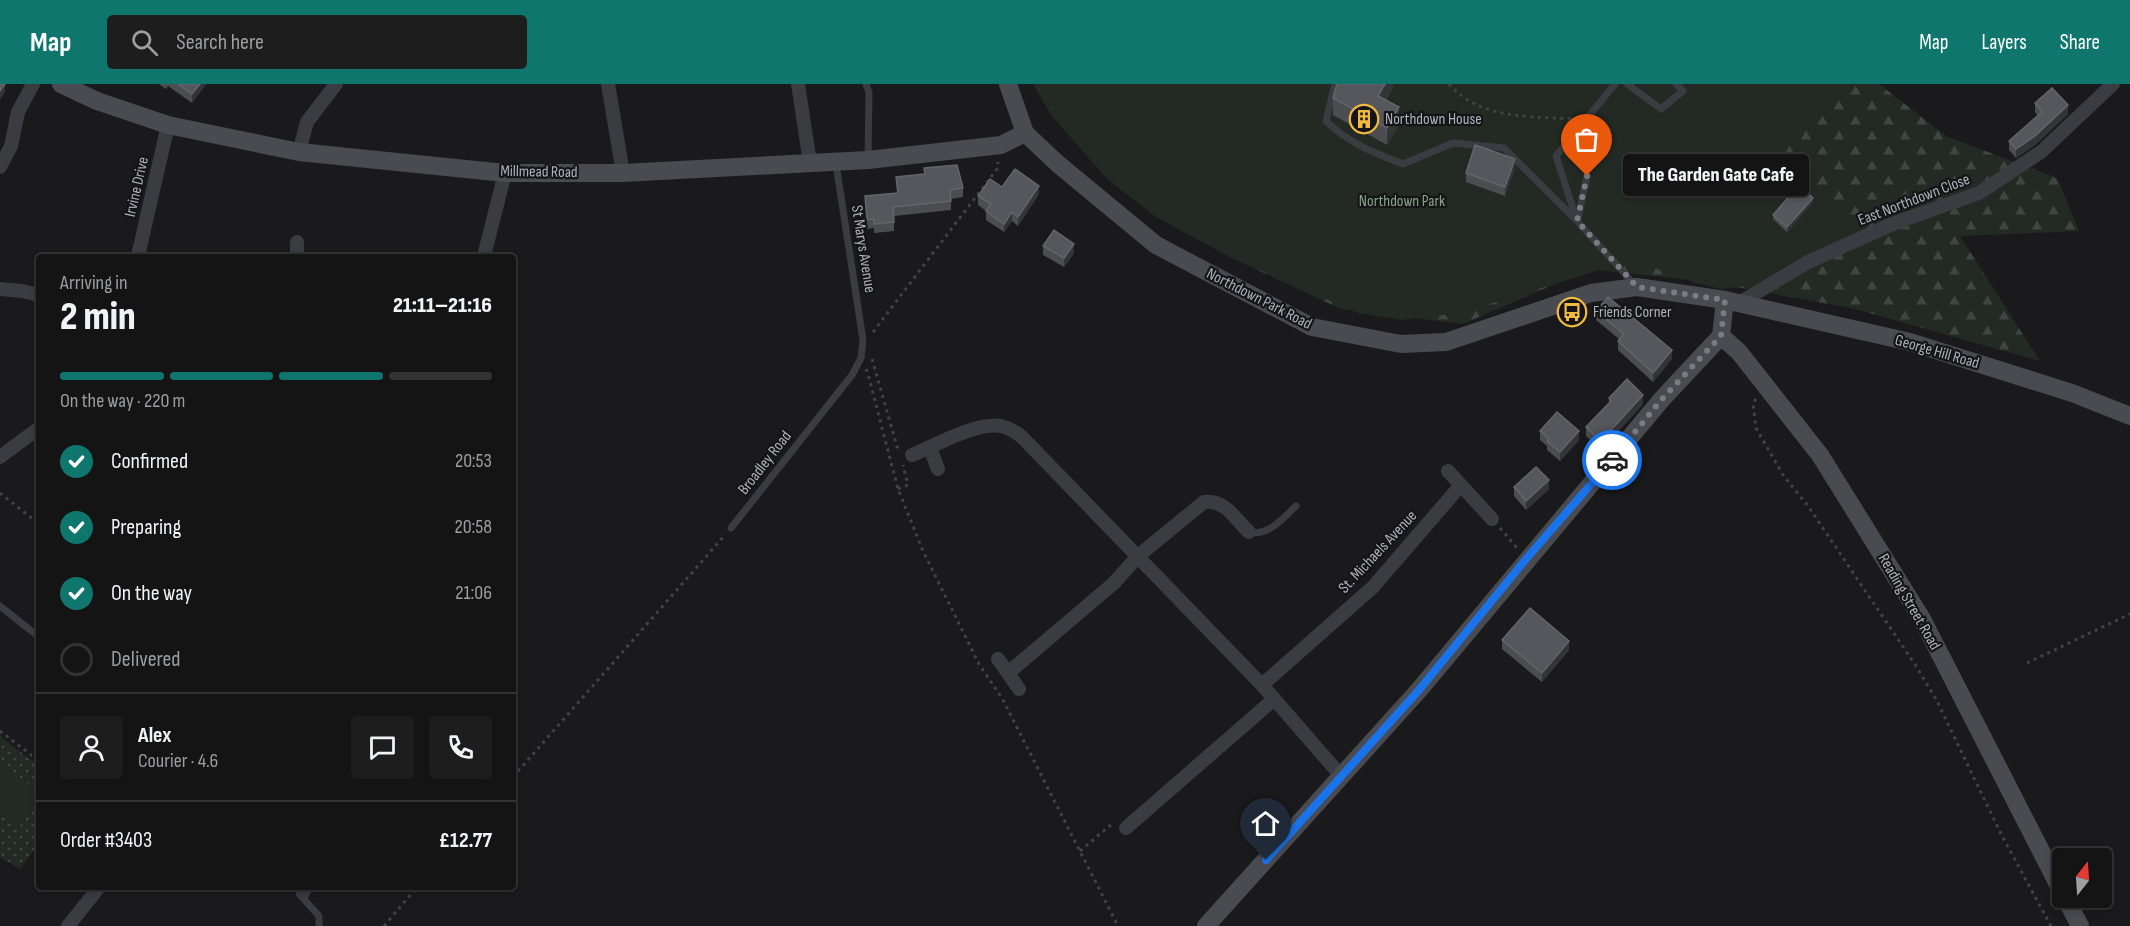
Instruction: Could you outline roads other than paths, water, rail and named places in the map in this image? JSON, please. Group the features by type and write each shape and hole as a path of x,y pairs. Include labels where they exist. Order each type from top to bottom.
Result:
{"main road":[{"name":"Millmead Road","path":"61,84 97,101 168,125 299,152 506,173 623,173 868,160 1001,145 1025,133"},
{"name":"Northdown Park Road","path":"1008,84 1025,133 1058,165 1156,245 1312,327 1401,344 1446,342 1591,293 1637,287 1732,302"},
{"path":"1206,926 1419,690 1526,559 1662,399 1721,336 1732,302"},
{"name":"George Hill Road","path":"1732,302 1910,342 2072,393 2130,416"},
{"name":"Reading Street Road","path":"1721,336 1739,352 1820,455 1922,619 2052,872"},
{"path":"2071,908 2080,926"}],"street":[{"path":"0,167 11,146 18,112 33,84"},
{"path":"299,152 307,122 336,84"},
{"path":"608,84 623,173"},
{"path":"798,84 810,163"},
{"name":"East Northdown Close","path":"1732,302 1808,262 1895,223 1979,193 2041,152 2114,84"},
{"name":"Irvine Drive","path":"138,254 168,125"},
{"path":"485,254 506,173"},
{"path":"0,289 36,294"},
{"path":"912,455 987,426 1000,426 1022,436 1262,686 1342,777"},
{"path":"0,457 36,430"},
{"path":"930,448 938,469"},
{"path":"1448,471 1492,519"},
{"name":"St. Michaels Avenue","path":"1262,686 1373,587 1461,485"},
{"path":"1008,673 1114,583 1138,556 1203,502 1213,501 1222,505 1250,532"},
{"path":"998,659 1019,688"},
{"path":"1126,828 1273,700"},
{"path":"68,926 97,890"}],"lane":[{"path":"866,84 869,92 868,160"},
{"path":"1335,84 1326,121 1336,131 1363,148 1404,164 1453,143 1504,147 1577,221 1637,287"},
{"path":"1577,221 1556,156 1615,84"},
{"path":"1627,84 1661,109 1683,91 1676,84"},
{"name":"St Marys Avenue","path":"836,161 863,340"},
{"path":"1577,221 1587,176"},
{"name":"Broadley Road","path":"731,528 852,375 860,360 863,340"},
{"path":"1250,532 1262,533 1274,526 1296,506"},
{"path":"0,606 36,635"},
{"path":"305,890 302,897 319,916 319,926"}],"place":[{"name":"Northdown House","path":"1364,119"},
{"name":"The Garden Gate Cafe","path":"1587,176"},
{"name":"Friends Corner","path":"1572,312"}],"park label":[{"name":"Northdown Park","path":"1402,201"}]}
